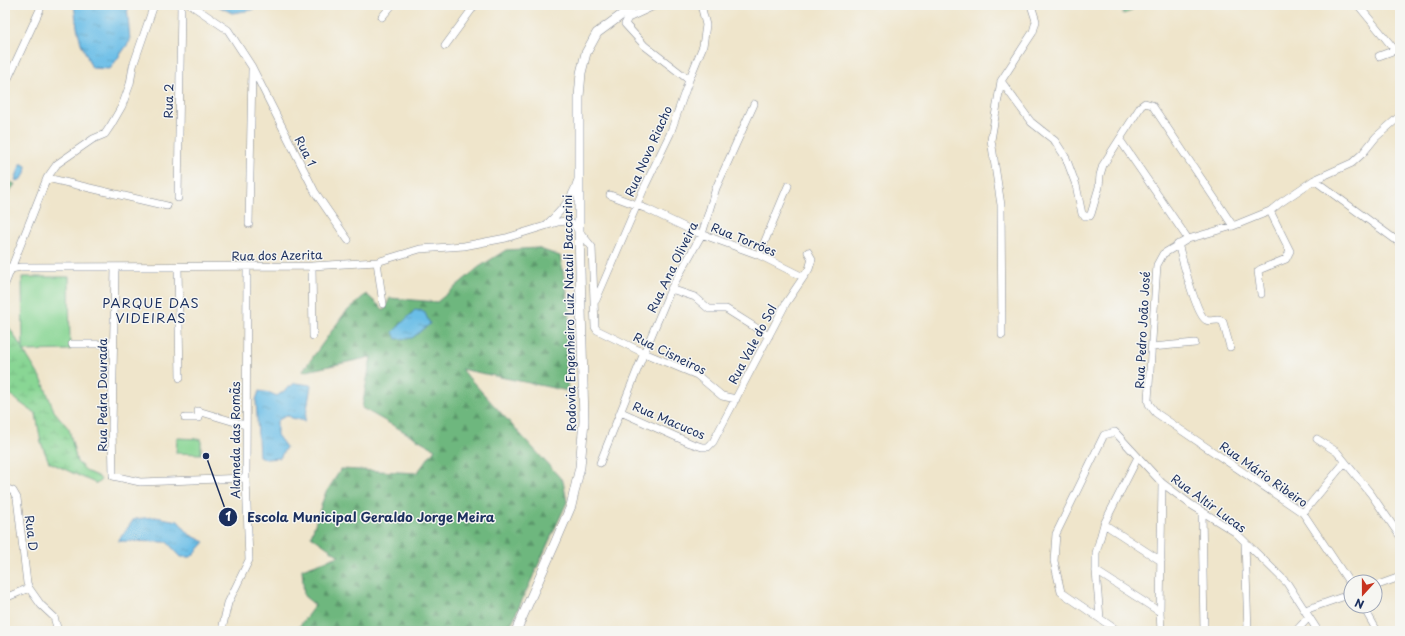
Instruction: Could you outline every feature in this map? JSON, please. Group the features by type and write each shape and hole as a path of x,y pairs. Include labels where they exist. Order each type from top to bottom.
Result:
{"main road":[{"name":"Rodovia Engenheiro Luiz Natali Baccarini","path":"516,631 571,506 580,467 584,420 579,232 578,97 581,73 586,53 597,33 635,5"}],"street":[{"path":"5,85 42,5"},
{"path":"5,284 8,267 47,178 57,164 93,139 105,134 122,106 130,84 132,66 154,5"},
{"name":"Rua 2","path":"178,198 181,5"},
{"name":"Rua 1","path":"191,5 228,30 252,67 315,192 348,240"},
{"path":"382,17 392,5"},
{"path":"445,46 475,5"},
{"path":"656,5 628,18 625,24 645,46 689,80"},
{"name":"Rua Novo Riacho","path":"594,303 636,205 670,134 703,46 706,25 701,5"},
{"path":"1002,335 1001,205 991,140 1001,81 1033,32 1036,21 1031,5"},
{"path":"1358,5 1398,49 1379,56"},
{"path":"249,224 252,67"},
{"path":"1001,81 1031,122 1055,141 1066,158 1076,184 1082,214 1085,216 1090,216 1092,214 1100,187 1100,175 1103,165 1145,103 1152,105 1233,226"},
{"name":"Rua Ana Oliveira","path":"600,463 671,289 702,234 716,188 754,104"},
{"name":"Rua Pedro João José","path":"1148,400 1156,265 1163,254 1188,238 1233,226 1270,212 1280,203 1314,180 1352,163 1363,153 1376,137 1400,116"},
{"path":"1120,140 1188,238"},
{"path":"47,178 167,206"},
{"path":"545,226 561,212 575,190 579,178"},
{"path":"1314,180 1400,243"},
{"path":"759,255 788,186"},
{"name":"Rua Torrões","path":"610,195 702,234 759,255 803,276"},
{"path":"1261,294 1258,271 1286,259 1290,251 1270,212"},
{"name":"Rua dos Azerita","path":"8,267 312,266 378,262 420,249 464,246 506,238 567,221 574,225 579,232"},
{"path":"579,232 592,247 594,303"},
{"path":"1178,244 1193,295 1203,318 1208,320 1219,319 1223,322 1230,347"},
{"name":"Rua Vale do Sol","path":"708,447 713,442 786,303 809,269 812,259 808,252"},
{"path":"378,262 382,304"},
{"name":"Alameda das Romãs","path":"223,631 228,604 249,560 245,425 247,266"},
{"path":"312,266 313,336"},
{"name":"Rua Pedra Dourada","path":"115,267 112,426 113,476 140,482 246,478"},
{"path":"178,267 180,378"},
{"path":"671,289 695,297 709,309 726,309 769,336"},
{"name":"Rua Cisneiros","path":"594,303 595,327 597,330 644,353 697,375 722,396 736,398"},
{"path":"1152,347 1195,343"},
{"path":"72,344 113,344"},
{"name":"Rua Mário Ribeiro","path":"1148,400 1149,404 1156,413 1303,513 1344,574"},
{"path":"185,418 199,418 198,411 245,425"},
{"name":"Rua Macucos","path":"621,412 690,443 702,447 708,447"},
{"name":"Rua Altir Lucas","path":"1100,618 1061,592 1054,561 1056,534 1104,435 1115,432 1162,483 1190,504 1235,532 1287,583 1318,631"},
{"path":"1317,439 1337,452 1371,494 1400,536"},
{"path":"1118,631 1100,618 1096,553 1104,524 1138,457"},
{"path":"1303,513 1345,462"},
{"path":"1161,631 1162,483"},
{"name":"Rua D","path":"5,488 12,490 17,498 25,568 29,588"},
{"path":"1202,512 1204,631"},
{"path":"1104,524 1161,561"},
{"path":"1245,543 1248,631"},
{"path":"1096,571 1160,612"},
{"path":"1383,583 1400,577"},
{"path":"5,598 29,588 41,605 54,617 58,631"},
{"path":"1305,610 1343,597"},
{"path":"1367,614 1377,631"},
{"path":"1296,631 1310,617"}],"green space":[{"path":"1124,5 1138,5 1129,12 1123,14"},
{"path":"5,180 15,184 5,200"},
{"path":"537,248 560,256 570,308 566,370 568,391 461,369 563,481 567,502 508,631 296,631 315,605 304,596 302,569 339,556 311,536 325,494 341,469 417,473 435,449 362,408 371,357 302,372 344,314 366,294 384,310 390,298 437,302 479,267 506,250"},
{"path":"22,277 69,277 70,350 23,351"},
{"path":"9,327 43,382 54,411 69,429 77,462 88,472 99,477 101,480 97,484 49,462 41,443 36,414 19,402 5,389 5,328"},
{"path":"177,438 201,439 201,454 176,453"}],"water":[{"path":"74,5 127,5 130,41 110,69 92,68 81,43"},
{"path":"216,5 258,5 252,10 232,13"},
{"path":"21,163 26,166 26,171 23,177 17,181 15,180"},
{"path":"415,310 424,311 430,324 412,338 396,339 393,332"},
{"path":"295,383 311,385 305,421 292,418 287,415 277,421 277,435 286,447 280,458 266,459 259,456 256,400 259,391 277,396"},
{"path":"155,517 178,521 190,535 205,542 191,557 181,557 167,542 118,541 134,519"}],"place":[{"name":"Escola Municipal Geraldo Jorge Meira","path":"206,456"}],"district":[{"name":"PARQUE DAS VIDEIRAS","path":"151,310"}]}
